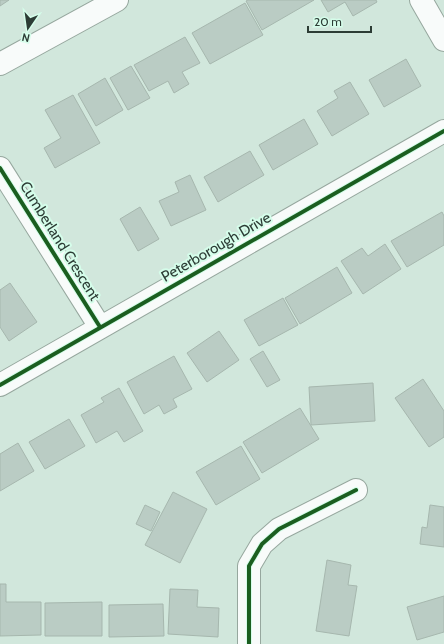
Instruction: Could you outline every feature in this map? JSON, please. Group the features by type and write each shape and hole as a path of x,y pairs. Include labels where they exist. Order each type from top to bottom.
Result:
{"street":[{"path":"0,64 117,0"},
{"path":"421,0 444,40"},
{"name":"Peterborough Drive","path":"0,385 444,131"},
{"name":"Cumberland Crescent","path":"0,168 100,327"},
{"path":"249,644 249,566 262,544 279,529 356,490"}],"building":[{"path":"0,0 9,0 0,6"},
{"path":"314,0 262,30 246,1"},
{"path":"321,0 376,0 377,2 353,16 345,2 328,12"},
{"path":"245,3 263,35 210,64 192,33"},
{"path":"185,37 200,63 182,72 189,84 174,93 168,81 149,91 134,65"},
{"path":"406,59 421,86 384,107 369,80"},
{"path":"131,66 150,98 128,110 110,78"},
{"path":"105,78 123,110 96,126 78,94"},
{"path":"350,82 369,114 332,136 317,111 338,98 334,91"},
{"path":"73,95 100,143 55,168 44,148 61,138 45,110"},
{"path":"304,119 318,144 273,170 259,145"},
{"path":"250,151 264,175 218,202 204,177"},
{"path":"190,175 206,210 171,226 159,201 179,192 175,182"},
{"path":"140,207 159,239 138,251 120,219"},
{"path":"442,212 444,216 444,245 407,267 391,241"},
{"path":"385,244 401,269 363,294 341,261 362,248 368,256"},
{"path":"337,267 352,293 300,324 285,298"},
{"path":"10,283 37,322 9,341 0,327 0,290"},
{"path":"283,298 298,325 259,346 244,320"},
{"path":"219,331 239,360 207,382 187,353"},
{"path":"263,351 280,380 267,387 250,359"},
{"path":"174,356 192,389 173,399 177,407 164,414 159,405 144,414 127,382"},
{"path":"423,379 444,411 444,437 429,447 395,398"},
{"path":"373,383 375,421 311,425 309,387"},
{"path":"119,388 143,431 124,442 117,431 96,443 81,415 104,402 101,398"},
{"path":"300,408 319,439 262,473 243,442"},
{"path":"69,419 85,446 45,469 29,442"},
{"path":"18,443 34,471 0,491 0,454"},
{"path":"241,446 260,479 216,505 196,472"},
{"path":"173,492 207,509 180,563 145,545"},
{"path":"145,505 160,512 151,531 136,524"},
{"path":"430,505 444,507 444,547 420,544 422,527 427,528"},
{"path":"327,560 351,565 348,585 357,586 349,636 316,631"},
{"path":"0,584 6,584 6,602 41,602 41,635 0,636"},
{"path":"170,589 198,590 197,607 219,608 218,637 168,634"},
{"path":"444,596 444,632 417,640 407,607"},
{"path":"102,602 102,636 45,636 45,603"},
{"path":"163,604 164,636 109,637 109,605"}],"cycle path":[{"path":"0,385 444,131"},
{"path":"0,168 100,327"},
{"path":"249,644 249,566 262,544 279,529 356,490"}]}
